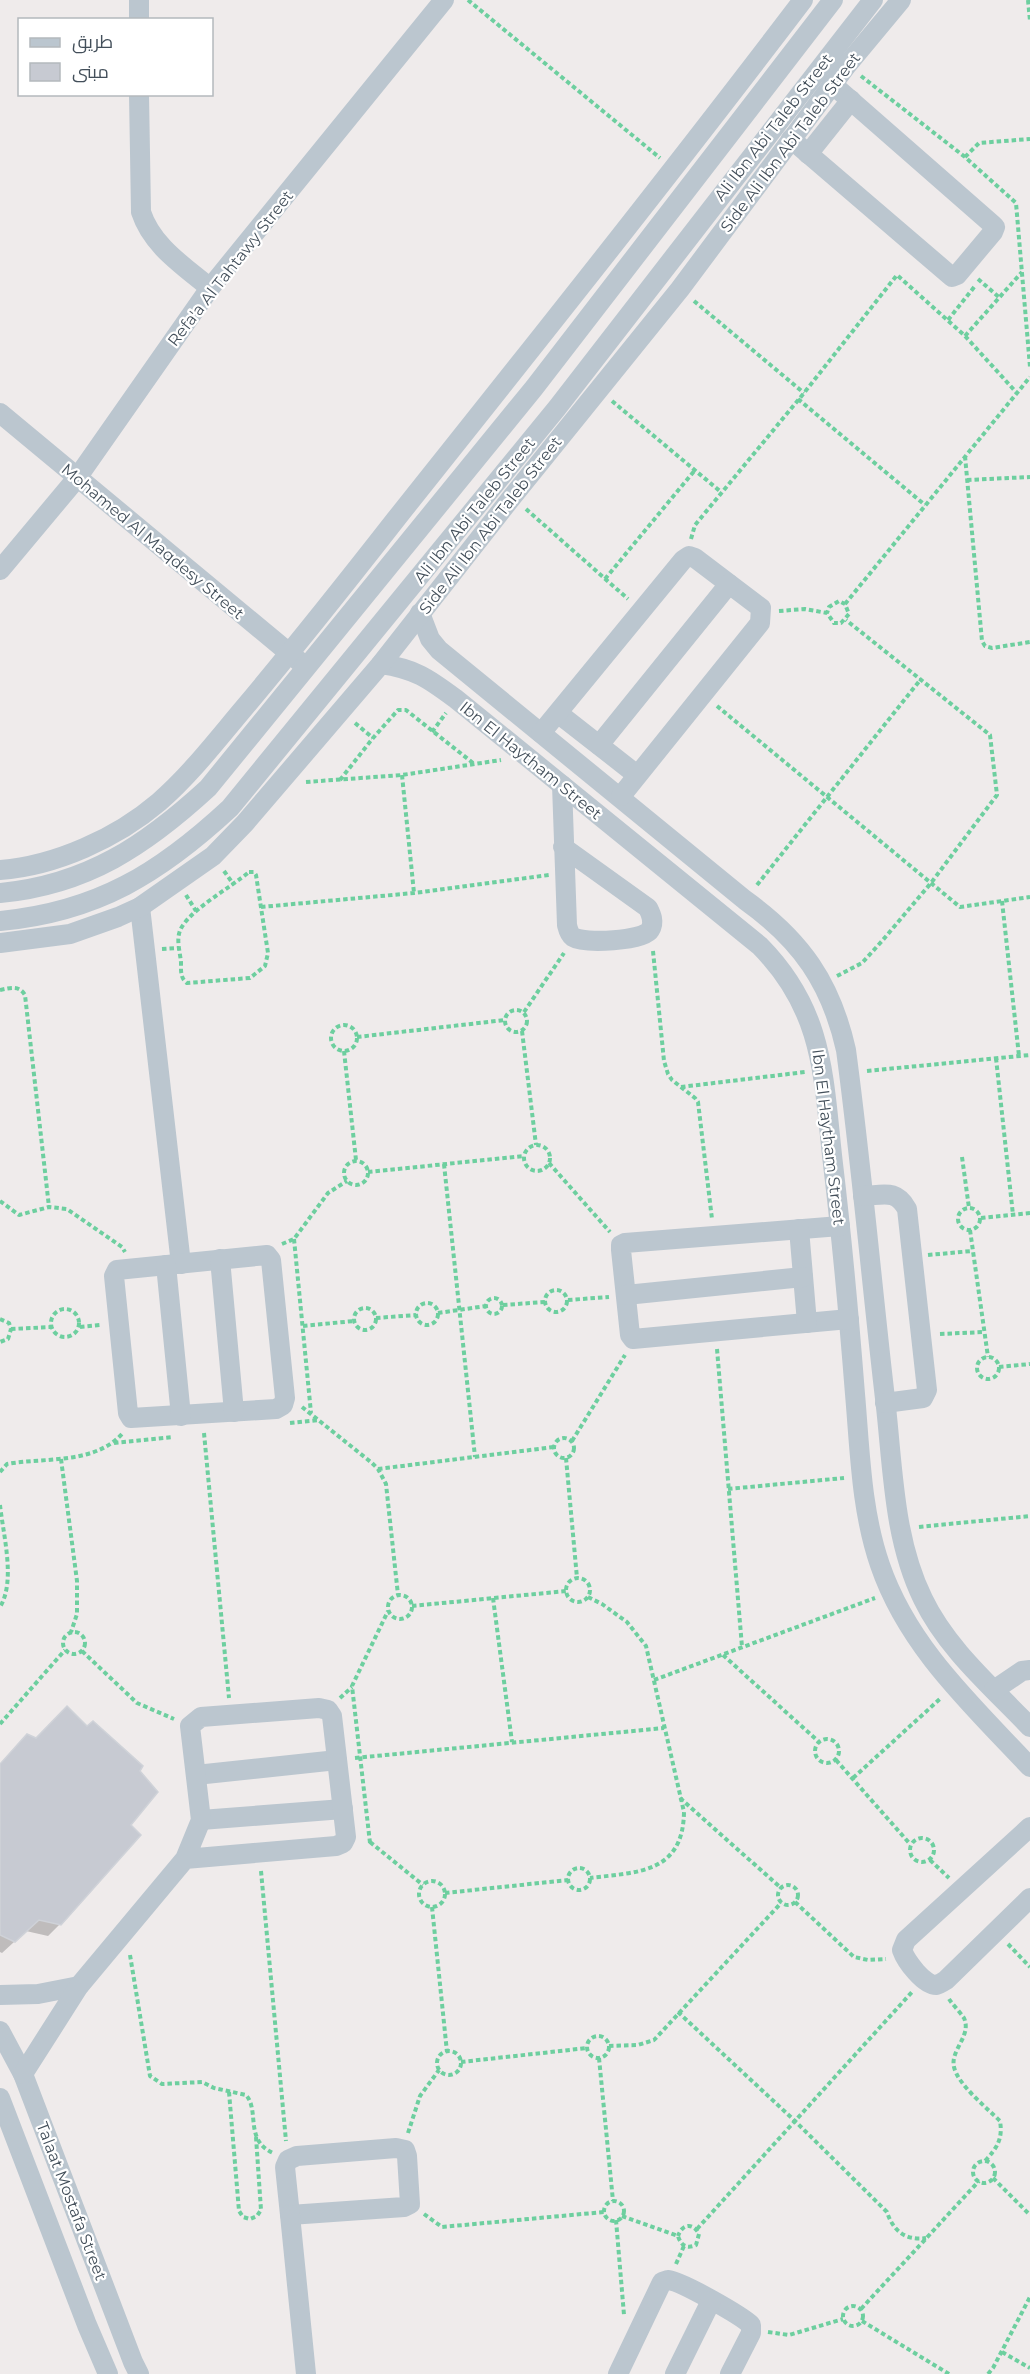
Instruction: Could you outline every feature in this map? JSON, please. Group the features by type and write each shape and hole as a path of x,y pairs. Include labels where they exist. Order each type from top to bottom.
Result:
{"street":[{"path":"139,0 139,18"},
{"name":"Refa'a Al Tahtawy Street","path":"0,570 77,478 210,288 444,0"},
{"path":"0,870 48,861 87,846 123,827 157,803 192,770 290,654 674,169 803,0"},
{"name":"Ali Ibn Abi Taleb Street","path":"0,893 55,883 97,868 136,847 163,828 208,788 534,388 833,0"},
{"name":"Ali Ibn Abi Taleb Street","path":"0,921 63,910 108,895 152,872 191,844 230,808 557,408 873,0"},
{"name":"Side Ali Ibn Abi Taleb Street","path":"0,943 70,933 118,917 140,907 213,856 381,664 680,289 832,84 901,0"},
{"path":"791,140 950,275 957,275 995,227 832,84"},
{"path":"139,96 141,212 145,227 154,240 210,288"},
{"path":"808,154 850,100"},
{"path":"534,388 557,408"},
{"name":"Mohamed Al Maqdesy Street","path":"0,413 307,668"},
{"path":"495,483 512,497"},
{"path":"541,733 559,714 683,560 689,556 695,558 761,608 760,623 621,796"},
{"path":"599,745 729,584"},
{"name":"Ibn El Haytham Street","path":"420,613 430,639 439,650 621,796 745,900 769,917 790,936 823,983 841,1027 849,1073 900,1529 913,1577 935,1621 948,1641 1030,1727"},
{"name":"Ibn El Haytham Street","path":"381,664 396,666 425,676 752,939 774,960 798,993 817,1040 823,1069 845,1274 862,1476 871,1536 891,1593 919,1642 954,1686 1030,1767"},
{"path":"559,714 637,775"},
{"path":"562,785 563,846 564,873 569,933 574,938 584,941 641,937 650,930 653,918 648,908 563,846"},
{"path":"140,907 174,1264 181,1416"},
{"path":"863,1196 892,1194 901,1198 907,1209 927,1390 923,1398 885,1403"},
{"path":"840,1226 621,1245 630,1335 633,1339 849,1319"},
{"path":"799,1229 807,1323"},
{"path":"261,1255 267,1255 271,1260 285,1398 283,1405 276,1409 131,1418 128,1413 114,1276 117,1270 174,1264 261,1255"},
{"path":"220,1260 234,1412"},
{"path":"845,1274 870,1271"},
{"path":"626,1296 803,1277"},
{"path":"994,1690 1022,1671 1030,1670"},
{"path":"23,2074 79,1986 185,1859 201,1820 190,1726 201,1717 319,1708 328,1710 332,1716 343,1809 346,1837 343,1843 336,1846 185,1859"},
{"path":"195,1775 337,1760"},
{"path":"201,1820 343,1809"},
{"path":"1030,1827 906,1940 902,1950 906,1960 931,1982 946,1980 1030,1898"},
{"path":"0,1995 38,1994 79,1986"},
{"name":"Talaat Mostafa Street","path":"0,2031 23,2074 139,2374"},
{"name":"Talaat Mostafa Street","path":"0,2098 108,2374"},
{"path":"290,2215 404,2207 410,2204 405,2150 396,2148 297,2156 288,2160 285,2167 306,2374"},
{"path":"618,2374 662,2282 673,2280 746,2320 751,2325 751,2333 730,2374"},
{"path":"675,2374 711,2301"}],"path":[{"path":"468,0 674,169"},
{"path":"1028,0 1030,21"},
{"path":"965,158 979,143 1030,139"},
{"path":"964,266 1000,298"},
{"path":"965,336 1022,272"},
{"path":"689,556 694,525 804,393 897,275 965,336 1016,392"},
{"path":"680,289 804,393"},
{"path":"845,604 1030,377"},
{"path":"598,389 722,492"},
{"path":"798,399 925,505"},
{"path":"965,456 982,641 985,646 992,648 1030,642"},
{"path":"605,579 695,470"},
{"path":"967,480 1030,477"},
{"path":"512,497 642,610"},
{"path":"762,616 783,610 805,609 827,613 834,623 841,623 849,614 845,604 839,601 829,607 827,613"},
{"path":"823,983 862,963 931,883 997,795 990,735 846,620"},
{"path":"745,900 921,679"},
{"path":"703,694 960,907 1030,897"},
{"path":"339,780 398,710 406,710 474,764"},
{"path":"279,783 402,775 526,756"},
{"path":"402,775 414,893"},
{"path":"249,872 256,874 261,907 268,953 265,966 261,971 243,980 190,984 183,981 179,935 182,926 189,918 249,872"},
{"path":"261,907 414,893 564,873"},
{"path":"1002,901 1019,1056"},
{"path":"650,930 664,1060 668,1074 680,1087 690,1092 698,1102 714,1236"},
{"path":"524,1012 574,938"},
{"path":"0,990 14,987 22,990 25,995 49,1207"},
{"path":"357,1037 505,1020 512,1010 524,1012"},
{"path":"524,1012 528,1022 522,1031 536,1145"},
{"path":"505,1020 510,1030 522,1031"},
{"path":"346,1025 353,1029 357,1037 353,1047 344,1051 337,1050 332,1045 332,1032 338,1026 346,1025"},
{"path":"344,1051 356,1160"},
{"path":"849,1073 1030,1055"},
{"path":"996,1058 1013,1215"},
{"path":"680,1087 823,1069"},
{"path":"536,1145 547,1150 550,1156 549,1162 540,1170 528,1167 524,1156 528,1148 536,1145"},
{"path":"368,1172 524,1156"},
{"path":"962,1157 969,1208"},
{"path":"356,1160 366,1166 368,1177 355,1185 347,1181 344,1175 349,1162 356,1160"},
{"path":"549,1162 621,1245"},
{"path":"444,1164 475,1457"},
{"path":"312,1414 294,1239 328,1193 347,1181"},
{"path":"0,1201 19,1215 49,1207 67,1209 122,1246 135,1268"},
{"path":"970,1230 961,1226 960,1212 969,1208 974,1209 981,1218"},
{"path":"981,1218 1030,1213"},
{"path":"970,1230 978,1226 981,1218"},
{"path":"970,1230 988,1357"},
{"path":"912,1256 972,1251"},
{"path":"553,1290 562,1292 568,1300 567,1305 560,1312 550,1311 545,1302 546,1297 553,1290"},
{"path":"568,1300 626,1296"},
{"path":"486,1306 488,1300 494,1298 499,1299 503,1305"},
{"path":"503,1305 545,1302"},
{"path":"424,1304 433,1305 438,1313 435,1322 431,1324 421,1323 416,1315 417,1310 424,1304"},
{"path":"486,1306 493,1313 501,1310 503,1305"},
{"path":"438,1313 486,1306"},
{"path":"362,1308 371,1310 376,1318 376,1324 367,1331 361,1330 354,1321 362,1308"},
{"path":"62,1309 74,1311 80,1321 77,1333 66,1338 54,1333 51,1327 53,1315 62,1309"},
{"path":"376,1318 416,1315"},
{"path":"0,1319 9,1323 11,1329 8,1339 0,1342"},
{"path":"303,1326 354,1321"},
{"path":"11,1329 51,1327"},
{"path":"716,1332 742,1647"},
{"path":"921,1335 984,1332"},
{"path":"572,1441 633,1339"},
{"path":"988,1357 993,1358 999,1367 994,1377 983,1378 979,1374 978,1363 982,1358 988,1357"},
{"path":"999,1367 1030,1364"},
{"path":"283,1405 296,1405 312,1414 378,1469 386,1484 398,1595"},
{"path":"0,1472 7,1464 61,1459 106,1448 124,1432 131,1418"},
{"path":"204,1433 231,1715"},
{"path":"565,1438 572,1441 574,1445 573,1453 566,1458 558,1456 554,1447 558,1440 565,1438"},
{"path":"378,1469 554,1447"},
{"path":"566,1458 577,1578"},
{"path":"61,1459 77,1581 76,1614 71,1632 63,1640 65,1650"},
{"path":"728,1489 862,1476"},
{"path":"0,1505 9,1580 6,1595 0,1607"},
{"path":"900,1529 1030,1516"},
{"path":"577,1578 582,1578 590,1586 588,1597 582,1602 575,1602 569,1598 566,1591 568,1582 577,1578"},
{"path":"412,1606 566,1591"},
{"path":"654,1680 891,1593"},
{"path":"370,1843 352,1686 388,1611 389,1601 398,1595 410,1600 411,1613 406,1618 399,1620 392,1618 388,1611"},
{"path":"588,1597 615,1612 646,1646 684,1812 684,1828 679,1844 670,1857 657,1866 641,1871 590,1878"},
{"path":"493,1598 512,1742"},
{"path":"71,1632 80,1633 84,1637 82,1651"},
{"path":"65,1650 73,1654 82,1651"},
{"path":"0,1724 65,1650"},
{"path":"82,1651 137,1703 146,1709 190,1726"},
{"path":"723,1654 819,1742"},
{"path":"853,1778 954,1686"},
{"path":"362,1758 664,1728"},
{"path":"829,1738 838,1744 840,1749 836,1760 831,1763 819,1760 815,1754 815,1747 819,1742 829,1738"},
{"path":"836,1760 910,1844 911,1857 917,1861 930,1860"},
{"path":"679,1797 781,1888"},
{"path":"346,1837 370,1843 423,1885"},
{"path":"910,1844 915,1839 928,1838 934,1848 930,1860"},
{"path":"256,2136 268,2151 288,2160 259,1852"},
{"path":"930,1860 961,1890"},
{"path":"578,1868 588,1872 590,1878 584,1889 577,1890 568,1880 569,1875 578,1868"},
{"path":"445,1893 568,1880"},
{"path":"429,1881 442,1886 445,1893 442,1903 432,1907 426,1906 419,1896 423,1885 429,1881"},
{"path":"781,1888 793,1887 797,1894 795,1902"},
{"path":"781,1888 778,1896 781,1903"},
{"path":"781,1903 788,1905 795,1902"},
{"path":"795,1902 854,1957 882,1960 902,1950"},
{"path":"609,2046 638,2045 654,2040 781,1903"},
{"path":"432,1907 447,2052"},
{"path":"126,1930 150,2076 162,2084 202,2082 229,2092 240,2093 250,2100 256,2136 261,2210 257,2216 250,2219 243,2217 239,2211 229,2092"},
{"path":"995,1930 1030,1967"},
{"path":"697,2229 795,2121 931,1982 964,2019 964,2037 953,2056 956,2074 1000,2121 1001,2140 985,2161"},
{"path":"678,2012 795,2121 887,2212 894,2228 909,2238 926,2238"},
{"path":"600,2036 606,2039 609,2046 606,2054 599,2058 589,2054 587,2048 588,2041 600,2036"},
{"path":"461,2062 587,2048"},
{"path":"405,2150 410,2121 420,2096 439,2070 438,2058 447,2052 456,2054 461,2062 456,2074 444,2074 439,2070"},
{"path":"599,2058 613,2201"},
{"path":"979,2162 990,2162 994,2167 993,2178 986,2182 974,2177 973,2171 979,2162"},
{"path":"993,2178 1030,2215"},
{"path":"861,2309 979,2181"},
{"path":"604,2212 608,2203 613,2201"},
{"path":"613,2201 622,2206 622,2216"},
{"path":"410,2204 442,2227 604,2212"},
{"path":"604,2212 608,2219 616,2220 622,2216"},
{"path":"622,2216 678,2236"},
{"path":"616,2220 624,2321"},
{"path":"685,2226 697,2229 699,2240 690,2247 680,2242 678,2236 680,2230 685,2226"},
{"path":"988,2374 1030,2297"},
{"path":"850,2306 861,2309 863,2317 857,2326 852,2327 846,2324 843,2319 845,2308 850,2306"},
{"path":"751,2325 775,2334 789,2335 843,2319"},
{"path":"862,2321 940,2372 949,2374"},
{"path":"1002,2352 1030,2368"}],"building":[{"path":"67,1706 87,1726 93,1721 143,1766 140,1771 158,1792 131,1825 141,1835 61,1925 39,1920 15,1942 0,1935 0,1764 27,1734 36,1738"}]}
